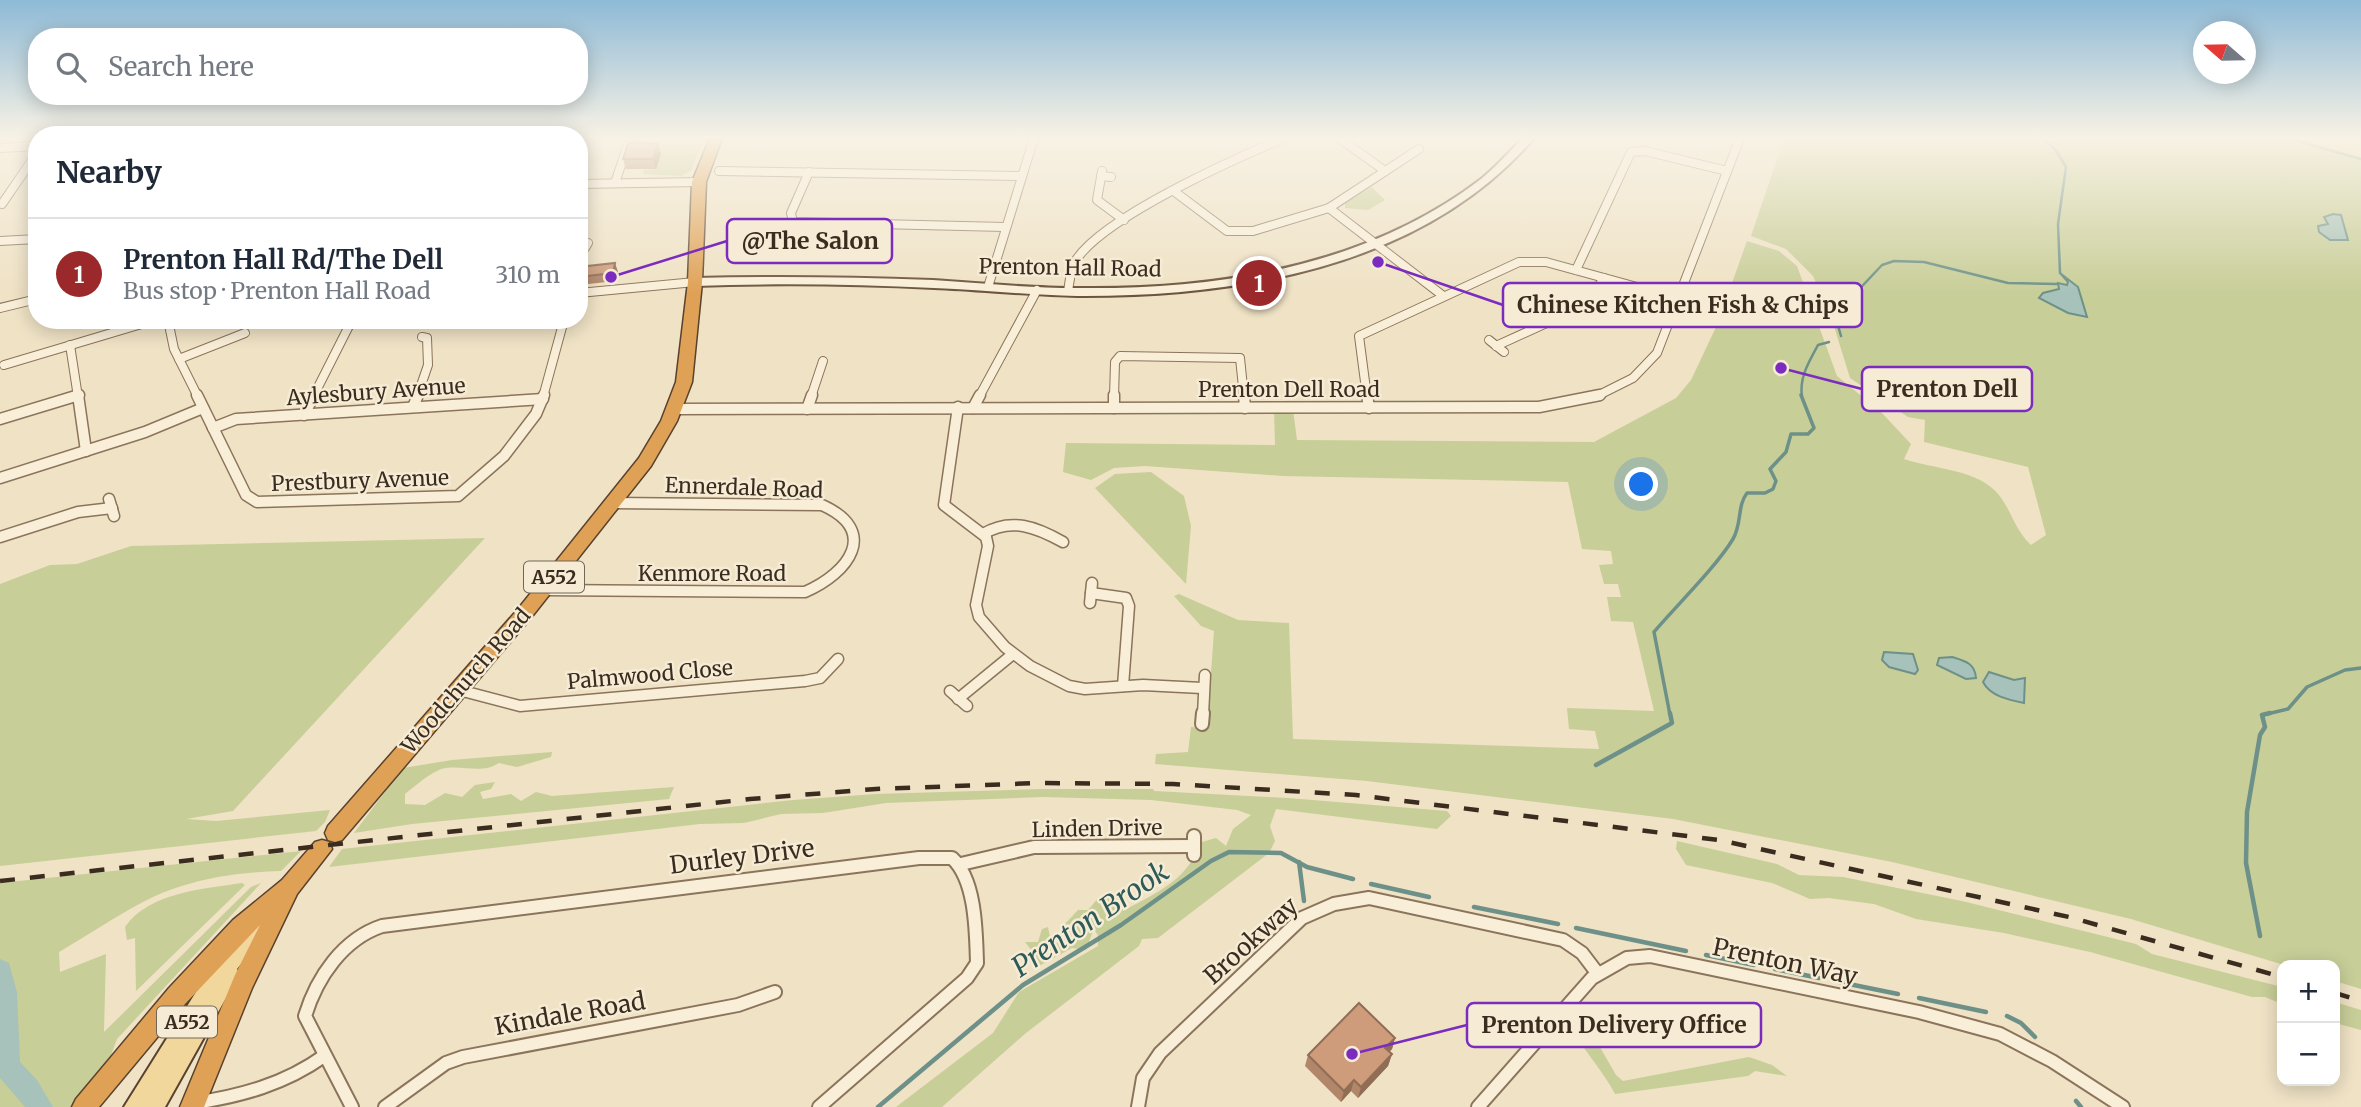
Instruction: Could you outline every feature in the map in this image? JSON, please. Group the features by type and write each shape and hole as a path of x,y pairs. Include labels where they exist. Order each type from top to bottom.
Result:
{"highway":[{"name":"Woodchurch Road","path":"290,887 543,590 645,463 674,409 684,382 695,282 699,190"},
{"path":"192,1105 243,983 290,887"},
{"path":"84,1107 177,996 232,936 290,887"}],"main road":[{"name":"Woodchurch Road","path":"134,1107 202,998 290,887"},
{"name":"Woodchurch Road","path":"153,1107 247,943"}],"street":[{"path":"2,204 12,190"},
{"path":"801,190 791,213 793,222 1005,227"},
{"path":"988,288 1017,190"},
{"path":"1099,190 1097,200 1124,220"},
{"path":"1068,291 1077,259 1094,239 1179,190"},
{"path":"1175,192 1219,227 1241,233 1329,208 1357,190"},
{"name":"Prenton Hall Road","path":"695,282 783,281 1068,291 1181,289 1245,280 1331,260 1416,226 1476,190"},
{"path":"1576,270 1613,190"},
{"name":"Prenton Dell Road","path":"674,409 1539,407 1593,400 1633,380 1657,353 1720,190"},
{"path":"1329,208 1442,295"},
{"path":"0,241 28,239"},
{"path":"1369,408 1359,336 1442,295 1520,262 1537,261 1677,298"},
{"path":"1504,352 1493,343 1586,305 1604,278"},
{"path":"588,292 695,282"},
{"path":"973,408 1037,290"},
{"path":"0,308 28,301"},
{"path":"4,365 124,329"},
{"name":"Prestbury Avenue","path":"171,329 179,359 246,495 257,502 447,499 458,496 505,456 536,414 543,399 562,329"},
{"path":"304,415 347,329"},
{"path":"179,359 245,333"},
{"path":"413,407 429,366 426,336"},
{"path":"70,345 86,450"},
{"path":"1114,408 1115,362 1116,358 1127,355 1234,356 1242,362 1245,408"},
{"path":"807,409 823,361"},
{"path":"0,419 79,395"},
{"name":"Aylesbury Avenue","path":"214,429 236,419 543,399"},
{"path":"958,407 944,505 959,519 983,534 988,546 976,605 985,624 1013,654 1069,686 1103,690 1122,687 1202,688"},
{"path":"0,478 203,408"},
{"name":"Ennerdale Road","path":"613,503 822,505 847,516 853,526 854,540"},
{"path":"0,537 78,512 112,508"},
{"path":"983,534 998,523 1017,524 1063,542"},
{"path":"1048,534 1057,526"},
{"name":"Kenmore Road","path":"543,590 616,593 805,592 817,588 843,570 854,540"},
{"path":"1091,593 1126,598 1129,606 1122,687"},
{"path":"959,699 1013,654"},
{"name":"Palmwood Close","path":"459,690 504,703 549,704 805,681 820,678 838,658"},
{"path":"1202,724 1202,688 1205,675"},
{"name":"Linden Drive","path":"961,864 1034,847 1194,846"},
{"name":"Durley Drive","path":"352,1107 305,1016 307,1006 324,977 355,938 382,926 919,858 952,858 961,864"},
{"path":"819,1107 967,978 977,963 961,864"},
{"name":"Brookway","path":"1138,1107 1137,1090 1141,1076 1160,1053 1302,918 1324,906 1348,899 1369,898 1563,940 1582,953 1598,974"},
{"name":"Prenton Way","path":"1478,1107 1570,1001 1598,974 1627,958 1650,956 1919,1012 2000,1034 2052,1061 2123,1107"},
{"name":"Kindale Road","path":"385,1107 446,1063 463,1057 738,1005 775,992"},
{"path":"192,1105 223,1103 291,1075 324,1056"}],"green space":[{"path":"1367,190 1375,190 1385,200 1368,210 1345,208 1345,202"},
{"path":"1767,190 2361,190 2361,989 2340,983 2340,960 2277,960 2277,963 2131,919 1892,862 1673,819 1367,781 1155,764 1156,754 1188,752 1191,727 1207,728 1214,631 1201,626 1174,596 1179,594 1238,620 1289,623 1293,739 1599,749 1595,731 1569,729 1567,708 1654,711 1633,622 1611,621 1607,597 1621,597 1618,584 1604,584 1599,565 1613,564 1611,551 1582,549 1568,482 1282,476 1145,466 1114,468 1091,480 1063,472 1066,443 1275,445 1274,409 1293,410 1297,440 1594,442 1676,398 1691,380 1717,325 1747,241 1779,251 1797,266 1837,376 1881,412 1911,444 1904,459 1980,480 1999,495 2031,545 2046,535 2028,467 1924,442 1925,420 1908,417 1850,378 1833,323 1813,276 1786,249 1751,236"},
{"path":"1151,472 1184,496 1191,526 1186,584 1095,488 1115,474"},
{"path":"485,538 233,811 186,819 216,821 330,810 325,822 316,831 0,866 0,584 50,565 77,564 131,546"},
{"path":"552,752 551,757 517,767 499,763 478,769 441,769 405,794 405,804 425,805 445,793 462,797 475,785 495,782 491,789 480,792 483,799 511,794 521,801 536,792 552,796 674,787 669,799 412,824 354,833 403,768 452,760"},
{"path":"1153,789 1447,811 1451,816 1437,829 1276,809 1270,826 1275,841 1269,853 1158,938 1142,939 1139,946 1026,1033 942,1107 896,1107 993,1033 1019,992 1098,946 1098,936 1094,928 1086,950 1072,948 1039,966 1034,963 1036,956 1025,942 1038,942 1042,929 1048,927 1052,947 1062,938 1063,926 1078,910 1088,910 1099,897 1122,895 1123,911 1148,897 1170,884 1188,867 1202,842 1216,838 1226,846 1233,829 1251,815 1237,810 1151,800 1043,797 886,803 823,813 781,814 744,823 700,824 329,867 342,849 793,800 876,794"},
{"path":"1677,841 1777,864 1799,875 1843,877 1962,901 2136,944 2152,954 2277,986 2277,1002 2090,952 2004,933 1916,919 1874,904 1829,898 1810,899 1772,883 1686,865 1676,849"},
{"path":"301,851 281,871 210,879 159,894 59,952 60,972 106,954 104,1032 251,887 261,883 117,1039 108,1063 70,1107 0,1107 0,883"},
{"path":"242,883 245,885 136,991 135,938 127,940 125,927 135,915 148,906 178,894"},
{"path":"2340,1004 2361,1010 2361,1030 2340,1024"},
{"path":"1571,1017 1590,1030 1616,1075 1623,1081 1749,1057 1772,1065 1787,1076 1755,1071 1748,1076 1615,1094 1574,1033 1569,1024"}],"water":[{"path":"2341,215 2348,240 2330,240 2319,232 2318,226 2328,224 2324,217"},
{"path":"2060,273 2078,287 2087,317 2068,313 2039,298 2043,293 2059,289 2058,283 2067,285 2068,282"},
{"path":"1884,652 1913,654 1918,670 1915,674 1889,667 1882,660"},
{"path":"1952,657 1971,666 1976,678 1966,679 1937,665 1939,658"},
{"path":"1989,672 2014,680 2025,678 2024,703 2006,699 1990,691 1983,682"}],"building":[{"path":"615,263 613,273 588,276 588,266"},
{"path":"1359,1003 1395,1038 1385,1048 1392,1054 1361,1087 1354,1080 1344,1091 1308,1055"}],"waterway":[{"path":"2060,273 2058,224 2063,190"},
{"path":"1841,336 1835,315 1882,265 1894,261 1924,262 2008,283 2057,284"},
{"path":"1802,397 1803,376 1808,364 1818,345 1829,342"},
{"path":"1670,715 1654,632 1726,550 1738,527 1747,493 1765,493 1773,489 1776,481 1770,469 1786,452 1791,434 1808,434 1814,428 1801,395"},
{"path":"2263,715 2288,709 2307,687 2345,670 2361,668"},
{"path":"1596,765 1672,723 1670,713"},
{"path":"2260,936 2246,863 2247,812 2260,735 2265,727 2262,715 2270,713"},
{"name":"Prenton Brook","path":"878,1107 1023,985 1121,925 1211,861 1229,852 1281,853 1299,863"},
{"name":"Prenton Brook","path":"1299,863 1353,879"},
{"path":"1299,863 1304,901"},
{"name":"Prenton Brook","path":"1371,884 1429,897"},
{"name":"Prenton Brook","path":"1474,907 1558,924"},
{"name":"Prenton Brook","path":"1576,928 1686,951"},
{"name":"Prenton Brook","path":"1706,955 1754,965"},
{"name":"Prenton Brook","path":"1775,969 1819,978"},
{"path":"0,971 5,992 7,1067 28,1089 40,1107"},
{"name":"Prenton Brook","path":"1839,982 1898,994"},
{"name":"Prenton Brook","path":"1919,998 1986,1012"},
{"name":"Prenton Brook","path":"2007,1016 2021,1023 2035,1037"},
{"name":"Prenton Brook","path":"2076,1101 2081,1107"}],"railway":[{"path":"0,881 750,799 876,789 1039,783 1173,784 1356,795 1719,840 2069,917 2277,976"},
{"path":"2340,995 2361,1001"}],"place":[{"name":"Chinese Kitchen Fish & Chips","path":"1378,262"},
{"name":"@The Salon","path":"611,277"},
{"name":"Prenton Hall Rd/The Dell","path":"1259,283"},
{"name":"Prenton Dell","path":"1781,368"},
{"name":"Prenton Delivery Office","path":"1352,1054"}]}
